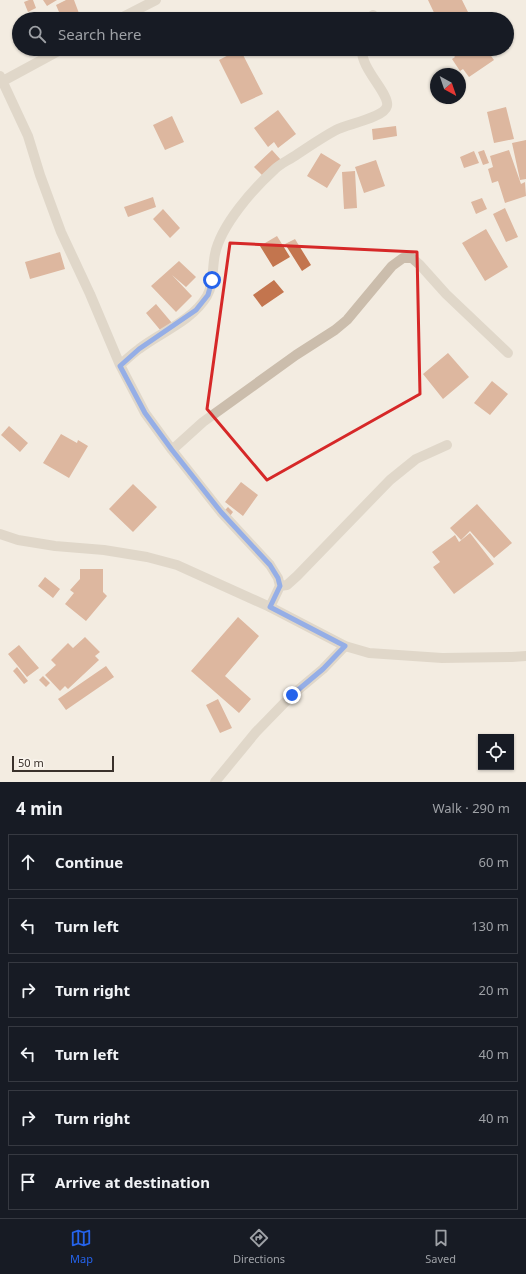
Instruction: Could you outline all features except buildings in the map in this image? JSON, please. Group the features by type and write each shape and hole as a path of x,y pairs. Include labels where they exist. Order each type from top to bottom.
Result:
{"street":[{"path":"133,12 156,0"},
{"path":"47,56 1,78 28,136 40,175 61,232 90,294 120,366 145,413 221,512 270,565 278,578 280,586 270,607"},
{"path":"120,366 139,349 196,310 208,295 212,280 215,253 226,226 244,200 276,168 338,129 368,119 383,112 387,106 387,100 368,72 362,56"},
{"path":"172,450 203,422 296,355 335,330 347,320 392,266 403,258 412,258 420,265 446,294 508,353"},
{"path":"280,586 287,585 297,576 390,480 416,459 448,445"},
{"path":"0,534 18,540 55,546 104,550 177,565 270,607 345,646 369,653 442,658 526,656"},
{"path":"215,782 256,732 292,695 323,669 345,646"}],"highlighted area":[{"path":"230,243 417,252 420,394 267,480 207,409"}],"route":[{"path":"212,280 208,295 196,310 139,349 120,366 145,413 172,450 221,512 270,565 278,578 280,586 270,607 345,646 323,669 292,695"}]}
